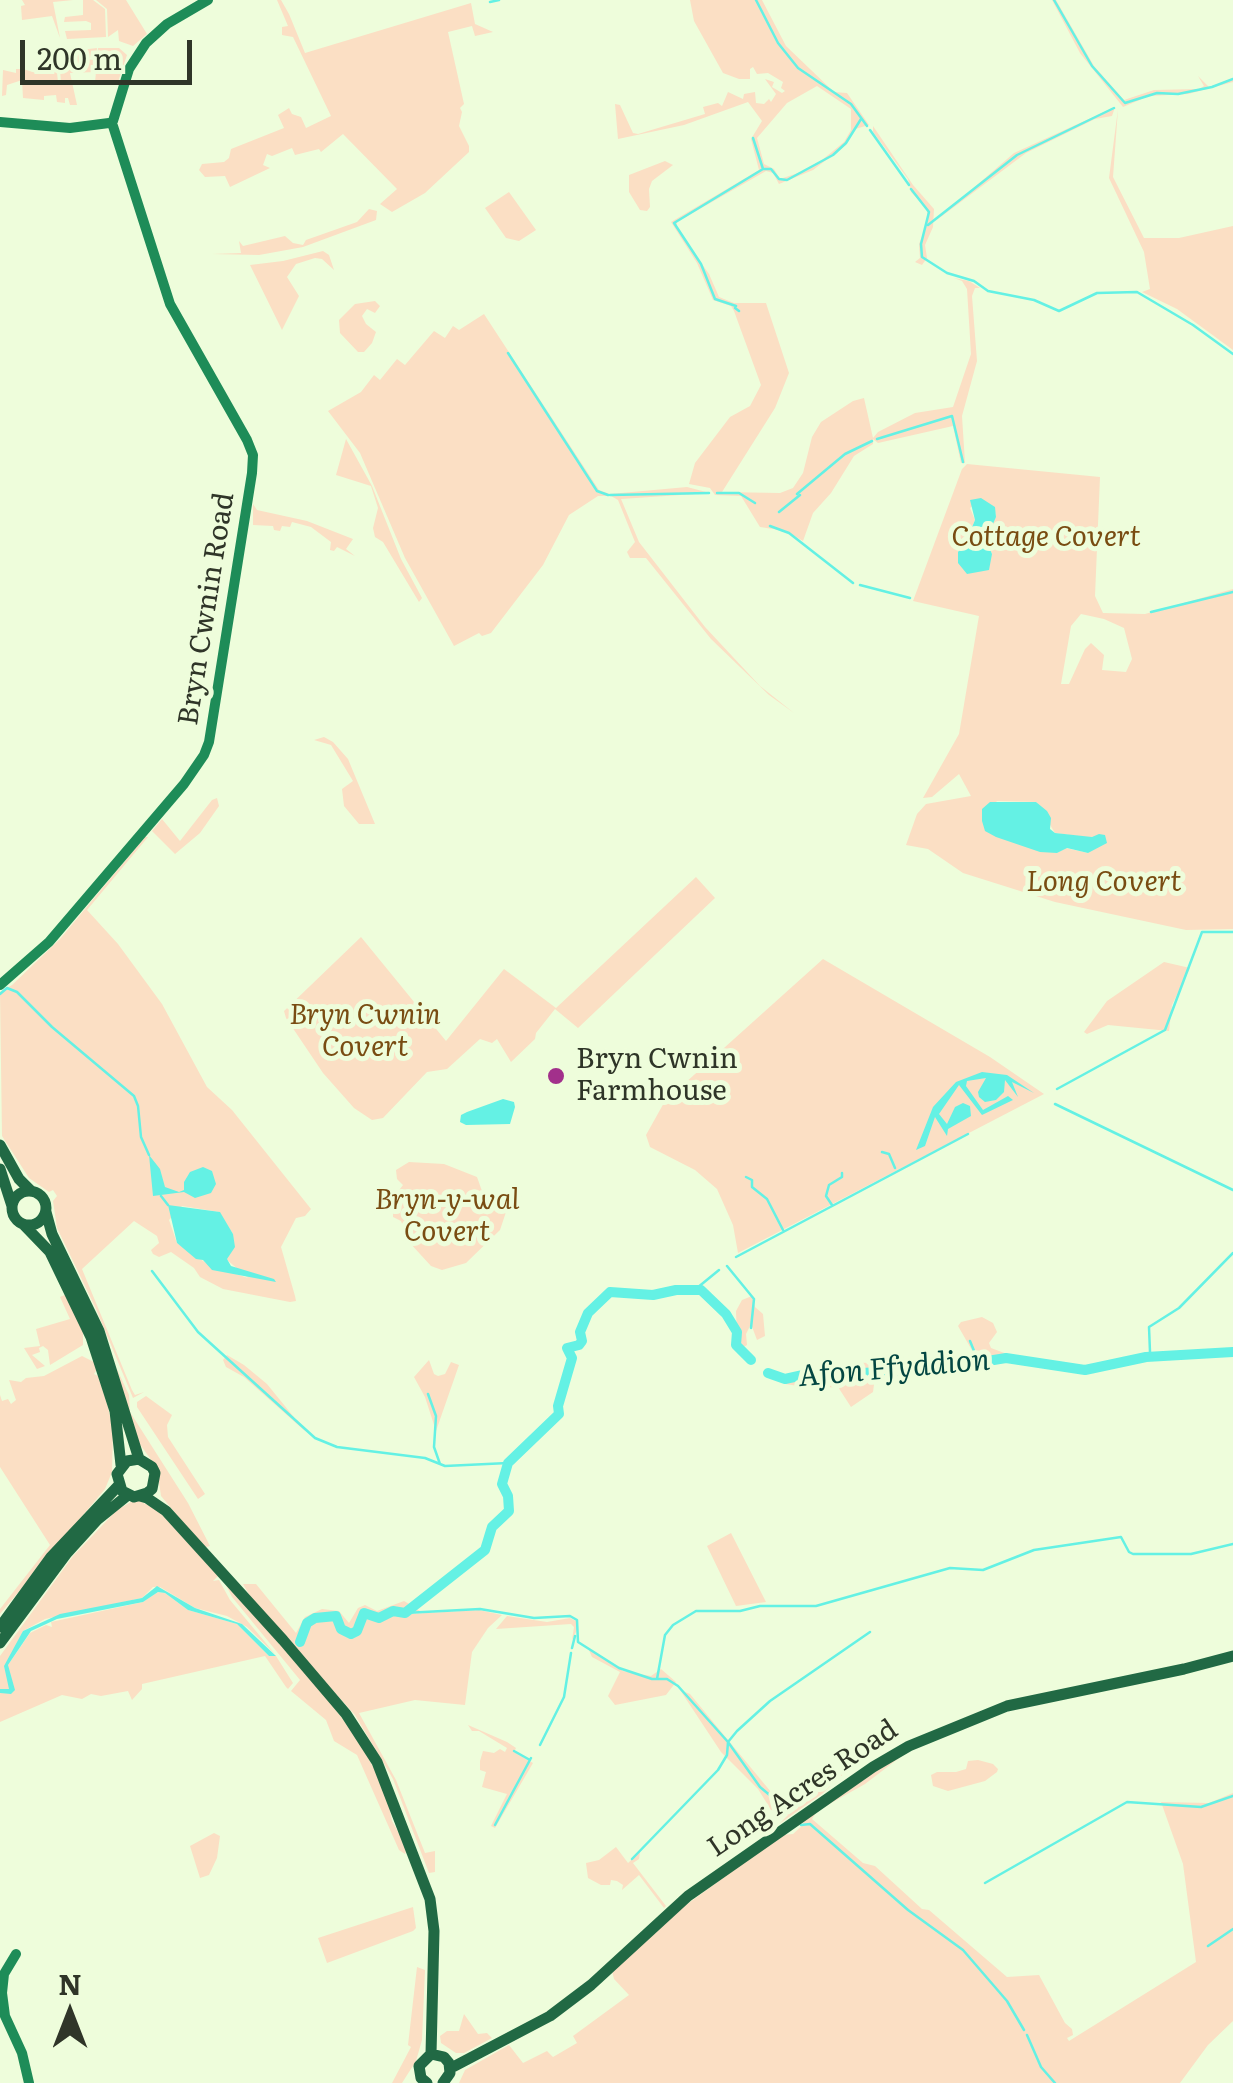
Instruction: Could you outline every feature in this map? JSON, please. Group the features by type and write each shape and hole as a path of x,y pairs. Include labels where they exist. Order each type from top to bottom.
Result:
{"main road":[{"path":"0,1146 20,1179 44,1200 52,1234 99,1331 140,1458 155,1473 152,1488 166,1511 322,1685 377,1762 430,1899 434,1931 431,2054"},
{"path":"0,1170 15,1219 50,1252 90,1337 115,1411 122,1465 118,1474 129,1492 148,1498 166,1511"},
{"path":"12,1206 20,1194 32,1191"},
{"path":"23,1224 39,1222 46,1212"},
{"path":"122,1465 140,1458"},
{"path":"0,1627 51,1557 129,1492 152,1488"},
{"path":"0,1643 68,1553 129,1492"},
{"name":"Long Acres Road","path":"450,2068 550,2016 591,1985 688,1896 874,1766 910,1746 1008,1706 1184,1670 1233,1656"},
{"path":"431,2054 444,2057 450,2068 443,2083"},
{"path":"421,2081 422,2061 431,2054"}],"street":[{"path":"0,122 70,128 112,123 129,69 146,42 167,24 208,0"},
{"name":"Bryn Cwnin Road","path":"0,985 49,942 184,784 208,745 253,461 252,449 170,304 112,123"},
{"path":"16,1954 4,1974 2,1993 28,2083"}],"green space":[{"path":"22,0 73,0 53,2 60,38 52,16 22,20"},
{"path":"83,0 93,0 105,9 106,37 67,39 65,31 91,30 91,23 86,21 64,22 65,17 83,15"},
{"path":"96,0 126,0 147,34 133,46 119,41 118,30 108,37 107,9"},
{"path":"277,0 281,0 289,14 305,53 471,3 475,24 493,32 475,36 472,26 448,32 464,104 460,108 459,126 469,152 425,193 392,212 380,204 397,189 343,134 321,152 319,149 295,155 292,148 272,156 267,154 263,165 270,168 230,187 225,176 205,177 199,170 202,164 224,162 231,149 284,128 278,115 289,108 301,117 306,128 331,116 293,37 282,35 282,27 288,26"},
{"path":"690,0 762,0 786,46 834,92 847,93 869,125 855,129 846,145 813,170 779,184 773,173 766,171 677,222 719,297 734,303 766,303 789,373 775,408 722,492 780,493 793,488 803,473 812,437 821,422 853,401 864,398 873,438 915,413 953,407 971,354 967,289 954,278 969,281 980,288 975,288 972,296 977,361 962,416 965,463 961,463 953,426 878,443 873,439 873,444 854,456 813,513 803,541 786,531 760,527 741,496 715,495 710,488 689,484 695,463 730,417 750,406 761,385 734,311 731,306 713,300 697,263 671,222 759,170 751,139 762,121 748,102 684,125 618,139 615,104 620,105 633,133 638,134 705,114 703,107 718,103 722,106 728,92 743,99 744,94 755,92 756,103 764,104 769,99 771,102 776,94 765,79 774,82 772,87 782,93 785,91 781,88 783,82 768,73 757,74 753,67 750,79 723,73 694,21","holes":["817,86 851,109 851,130 844,142 822,160 780,179 774,169 764,164 757,138 787,103"]},
{"path":"1052,0 1056,0 1094,66 1124,100 1154,90 1199,89 1204,86 1198,76 1209,87 1233,78 1233,82 1188,94 1149,96 1123,107 1080,53"},
{"path":"97,48 95,72 70,73 77,105 70,105 68,98 65,103 57,102 56,95 44,96 44,100 23,98 22,80 7,85 6,95 2,96 3,70 16,73 16,69 22,69 23,80 23,69 36,73 38,68 53,67 56,63 61,83 60,69 66,67 64,52"},
{"path":"98,48 119,48 127,55 118,82 95,83"},
{"path":"1115,107 1112,116 1095,119 1026,153 934,222 1014,153"},
{"path":"1118,109 1113,177 1144,238 1179,238 1233,226 1233,350 1177,309 1142,292 1150,289 1144,252 1109,178"},
{"path":"873,126 934,209 933,227 925,245 927,258 922,265 915,262 920,258 927,209 911,192 908,179 873,132"},
{"path":"665,161 673,165 652,181 650,207 640,210 629,192 629,175"},
{"path":"509,192 536,230 519,241 506,238 485,208"},
{"path":"369,209 377,211 376,220 303,247 259,255 212,254 241,253 239,241 243,246 285,236 303,245 306,240 357,222"},
{"path":"323,251 329,255 334,270 315,258 296,264 287,277 299,296 282,330 250,265"},
{"path":"375,301 380,306 375,313 367,309 362,316 376,332 364,352 358,352 340,333 339,320 355,304"},
{"path":"484,314 599,490 610,494 687,487 710,493 621,499 639,542 705,627 760,686 794,713 769,695 711,639 646,558 630,558 627,552 635,542 618,500 611,496 598,496 569,515 543,565 491,633 479,633 454,646 405,558 360,453 328,411 361,392 374,375 380,380 397,359 405,365 434,331 445,338 453,326 459,330"},
{"path":"346,439 372,486 401,559 422,598 419,602 383,542 375,537 378,508 371,486 336,475"},
{"path":"967,464 1100,477 1095,596 1103,613 1145,614 1233,589 1233,929 1186,930 1055,902 963,873 928,849 906,845 917,814 926,804 971,796 959,774 932,797 923,798 959,734 979,616 913,601","holes":["981,499 994,507 996,516 986,540 992,554 958,563 958,552 975,520 970,508","1081,614 1124,628 1132,659 1126,672 1102,670 1104,655 1091,643 1069,684 1061,684 1071,626","996,801 1036,802 1055,833 1092,838 1105,835 1088,853 1066,848 1057,853"]},
{"path":"253,504 257,510 307,521 353,539 346,549 355,556 337,547 330,550 331,542 311,527 292,522 280,531 273,526 253,525"},
{"path":"324,737 348,759 375,824 359,824 344,806 342,789 353,781 331,745 314,740"},
{"path":"217,798 219,806 200,833 175,854 152,831 162,819 180,841"},
{"path":"148,837 87,910 118,944 162,1004 207,1087 232,1110 311,1209 296,1218 281,1247 296,1301 223,1289 200,1277 171,1252 159,1257 153,1254 151,1250 159,1243 157,1236 134,1221 82,1269 132,1390 135,1395 144,1392 133,1398 57,1228 53,1201 57,1196 29,1178 2,1136 0,992 60,939","holes":["182,1206 219,1212 233,1234 232,1250 226,1259 248,1278 209,1265 177,1243 169,1220"]},
{"name":"Bryn Cwnin Covert","path":"696,877 715,898 578,1028 555,1009 535,1039 511,1062 497,1039 492,1043 480,1039 447,1069 427,1072 383,1118 372,1120 354,1108 323,1073 286,1018 284,1011 361,937 446,1041 504,969 556,1008"},
{"path":"823,959 990,1057 1044,1094 738,1253 733,1225 717,1189 695,1170 650,1147 646,1135 665,1101"},
{"path":"1164,962 1190,968 1172,1005 1169,1031 1108,1025 1084,1032 1107,1001"},
{"name":"Bryn-y-wal Covert","path":"409,1162 444,1164 477,1177 482,1191 506,1212 500,1230 466,1263 442,1270 431,1266 409,1242 401,1221 393,1217 393,1198 403,1185 396,1170"},
{"path":"67,1294 83,1329 83,1345 50,1365 48,1350 39,1348 40,1352 32,1355 45,1366 37,1369 24,1348 40,1346 36,1329 70,1319 60,1297"},
{"path":"752,1296 755,1307 763,1314 765,1336 757,1340 751,1324 746,1334 747,1345 742,1348 737,1342 736,1311 742,1300"},
{"path":"982,1317 993,1323 997,1332 989,1343 991,1348 1007,1354 1007,1360 978,1365 939,1361 922,1371 889,1371 875,1377 873,1392 851,1407 838,1387 785,1384 786,1377 815,1368 846,1370 854,1363 917,1362 936,1356 977,1359 958,1326"},
{"path":"227,1355 267,1384 306,1432 244,1377 226,1367 223,1360"},
{"path":"82,1356 94,1362 94,1374 107,1403 113,1429 112,1472 105,1489 0,1614 50,1545 0,1467 0,1395 2,1401 8,1399 11,1404 16,1400 9,1380 21,1382 44,1376"},
{"path":"429,1360 438,1376 445,1374 451,1362 459,1365 436,1431 414,1377"},
{"path":"116,1367 129,1395 130,1412 188,1503 210,1546 198,1540 161,1496 157,1468 136,1439"},
{"path":"146,1396 172,1415 167,1425 168,1437 205,1494 198,1499 137,1407 137,1402"},
{"path":"136,1499 159,1511 218,1576 213,1581 219,1580 230,1600 275,1654 247,1627 227,1616 195,1608 160,1587 153,1587 142,1598 45,1619 23,1631 8,1665 30,1633 46,1625 52,1627 51,1622 143,1602 158,1592 188,1610 237,1624 269,1656 276,1656 293,1683 288,1689 265,1656 142,1684 132,1700 128,1691 91,1694 82,1699 62,1695 0,1722 0,1656 73,1556 117,1510"},
{"path":"731,1533 766,1602 736,1606 707,1546"},
{"path":"223,1579 318,1686 359,1741 386,1791 392,1821 407,1848 405,1854 399,1850 357,1755 334,1741 326,1720 291,1691 300,1680 232,1597"},
{"path":"243,1584 256,1584 296,1633 305,1617 322,1609 339,1611 349,1623 358,1608 365,1605 377,1611 404,1601 411,1605 405,1611 392,1609 378,1617 362,1614 379,1619 393,1612 408,1614 413,1607 420,1611 409,1614 479,1610 502,1615 472,1652 465,1705 415,1700 359,1713 396,1780 425,1853 435,1851 435,1872 429,1873 393,1779 355,1715 254,1603"},
{"path":"507,1616 547,1622 570,1618 578,1628 572,1640 571,1624 496,1629"},
{"path":"588,1648 623,1671 651,1676 661,1669 676,1682 666,1695 615,1705 608,1696 620,1672 592,1657"},
{"path":"680,1690 690,1694 771,1792 793,1811 838,1772 853,1765 822,1794 779,1824 788,1815 771,1810 758,1789 721,1752"},
{"path":"468,1725 507,1742 516,1748 514,1752 533,1763 495,1828 491,1826 507,1794 482,1787 486,1772 480,1770 480,1761 483,1751 505,1752 507,1748 479,1731 472,1731"},
{"path":"907,1752 865,1784 817,1811 812,1819 863,1863 875,1866 1007,1977 1039,1975 1072,2029 1069,2041 1196,1962 1183,1864 1161,1802 1209,1803 1233,1793 1233,2021 1208,2045 1180,2083 459,2083 465,2070 509,2045 523,2063 547,2051 553,2057 577,2043 573,2036 629,1995 612,1971 660,1924 782,1835 793,1834 804,1824 799,1821"},
{"path":"968,1761 993,1764 997,1772 985,1781 948,1791 933,1786 931,1775 966,1769"},
{"path":"214,1833 220,1836 217,1858 209,1875 200,1878 190,1846"},
{"path":"616,1847 628,1863 640,1852 633,1863 664,1908 639,1875 622,1890 623,1885 617,1881 601,1885 588,1878 586,1863 599,1860"},
{"path":"413,1907 413,1931 327,1963 318,1938"},
{"path":"417,1967 425,1970 422,2040 416,2061 402,2083 392,2083 411,2047 408,2045"},
{"path":"464,2014 478,2034 487,2033 492,2038 464,2053 456,2053 441,2043 440,2036 447,2031 459,2031"}],"water":[{"path":"981,498 995,507 996,517 986,540 992,554 989,570 967,574 958,563 958,552 975,520 970,500"},
{"path":"990,802 1036,802 1047,811 1050,829 1055,833 1105,835 1107,843 1088,853 1067,848 1057,853 1040,852 996,837 985,831 982,821 982,809"},
{"path":"982,1072 1007,1075 1034,1093 1012,1082 1018,1097 1005,1080 1004,1092 996,1100 985,1102 978,1092 986,1078 967,1081 966,1086 983,1110 1008,1096 1013,1100 982,1115 959,1085 939,1114 947,1124 955,1107 963,1103 970,1106 971,1116 948,1129 947,1136 935,1117 925,1146 916,1150 933,1107 956,1082"},
{"path":"503,1099 514,1102 510,1124 460,1122 461,1115"},
{"path":"149,1155 160,1169 165,1187 184,1190 190,1172 203,1167 212,1171 216,1184 211,1193 195,1198 184,1192 153,1196"},
{"path":"168,1205 220,1212 233,1234 235,1247 227,1259 231,1266 276,1282 212,1270 203,1260 196,1259 177,1243"},
{"path":"157,1586 195,1608 242,1624 276,1656 269,1656 237,1624 188,1610 158,1592 143,1602 57,1619 31,1631 8,1665 15,1690 11,1694 0,1693 0,1689 9,1689 4,1666 23,1631 60,1614 142,1598"}],"waterway":[{"path":"490,2 499,0"},
{"path":"756,0 778,43 798,68 851,104 867,126"},
{"path":"1054,0 1092,66 1125,103 1157,93 1178,94 1212,87 1233,79"},
{"path":"928,225 1017,155 1114,108"},
{"path":"753,138 763,169 771,169 779,179 787,180 833,155 861,119"},
{"path":"870,130 909,185"},
{"path":"736,306 715,299 701,264 674,223 763,169"},
{"path":"911,189 929,212 922,257 947,273 974,281 988,291 1034,300 1059,311 1097,293 1137,292 1233,354"},
{"path":"735,308 739,311"},
{"path":"508,353 597,491 608,495"},
{"path":"877,439 952,416 963,462"},
{"path":"797,494 845,454 872,441"},
{"path":"610,495 709,493"},
{"path":"717,493 739,493 755,503"},
{"path":"779,512 800,495"},
{"path":"770,526 789,533 853,583"},
{"path":"860,585 910,598"},
{"path":"1151,612 1233,592"},
{"path":"1057,1089 1165,1030 1202,932 1233,932"},
{"path":"0,994 7,988 17,992 134,1096 141,1137 149,1155"},
{"path":"1055,1104 1233,1190"},
{"path":"736,1257 968,1134"},
{"path":"882,1152 889,1154 895,1168"},
{"path":"832,1205 826,1196 829,1185 842,1173"},
{"path":"746,1177 767,1199 783,1230"},
{"path":"161,1196 168,1205"},
{"path":"1146,1357 1150,1352 1149,1327 1179,1308 1233,1253"},
{"path":"727,1266 754,1299 751,1328"},
{"path":"697,1288 719,1270"},
{"path":"152,1271 198,1332 315,1438 337,1447 425,1458 445,1466 508,1463"},
{"name":"Afon Ffyddion","path":"300,1642 307,1623 315,1618 336,1616 341,1629 351,1634 357,1631 364,1613 379,1618 393,1611 405,1613 485,1550 492,1527 509,1511 502,1484 508,1463 559,1414 572,1358 567,1348 579,1345 588,1313 610,1292 653,1295 701,1290 726,1314 737,1332 736,1345 751,1360"},
{"path":"970,1341 979,1363"},
{"name":"Afon Ffyddion","path":"768,1373 785,1379 821,1371 841,1374 922,1370 937,1360 969,1364 1006,1358 1085,1370 1146,1357 1233,1352"},
{"path":"428,1394 436,1416 434,1447 440,1464"},
{"path":"657,1679 665,1635 673,1625 696,1611 816,1606 950,1568 983,1570 1034,1550 1121,1537 1133,1554 1191,1554 1233,1544"},
{"path":"405,1613 480,1609 534,1618 570,1616 577,1620 578,1642 619,1668 652,1679 667,1679 678,1686 728,1742 760,1787 790,1812"},
{"path":"632,1859 718,1770 727,1755 728,1742 737,1731 770,1701 870,1632"},
{"path":"572,1648 575,1636"},
{"path":"540,1745 564,1697 571,1653"},
{"path":"514,1751 530,1760"},
{"path":"495,1825 531,1758"},
{"path":"985,1883 1127,1802 1201,1807 1233,1796"},
{"path":"801,1825 810,1824 908,1910 963,1950 1007,2001 1024,2030"},
{"path":"1208,1946 1233,1929"},
{"path":"1027,2035 1041,2067 1055,2083"}],"place":[{"name":"Bryn Cwnin Farmhouse","path":"556,1076"}],"park label":[{"name":"Cottage Covert","path":"1046,538"},
{"name":"Long Covert","path":"1104,883"}]}
